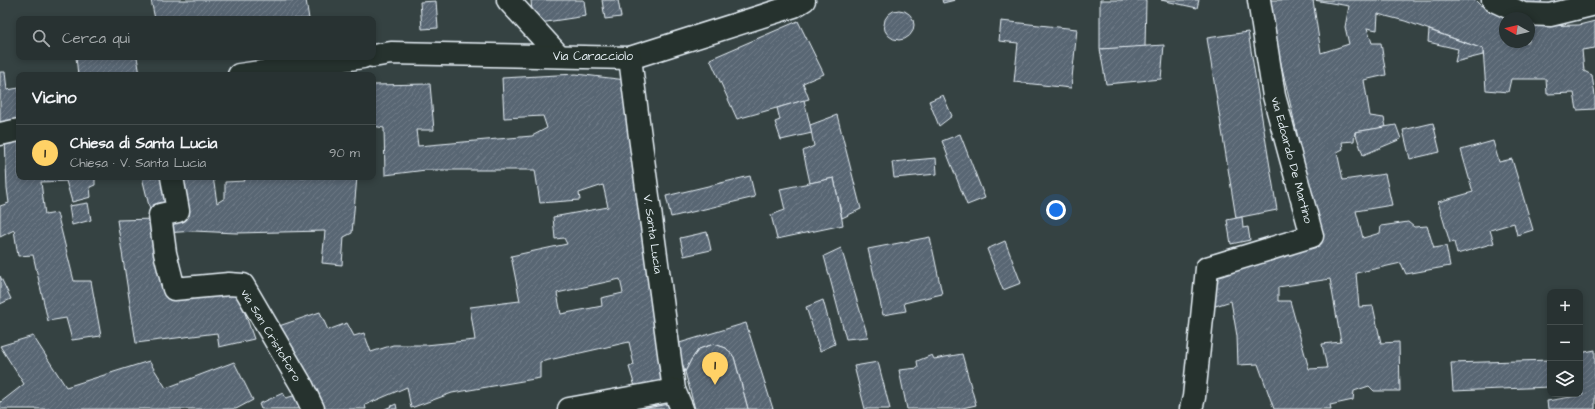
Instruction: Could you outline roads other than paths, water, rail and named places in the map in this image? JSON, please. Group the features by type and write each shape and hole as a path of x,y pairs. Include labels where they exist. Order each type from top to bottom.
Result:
{"street":[{"path":"508,0 559,56"},
{"name":"via Edoardo De Martino","path":"1191,409 1194,397 1207,268 1312,236 1274,96 1259,0"},
{"path":"1493,0 1523,14 1550,14 1595,4"},
{"name":"Via Caracciolo","path":"376,56 391,53 630,58 796,2"},
{"name":"V. Santa Lucia","path":"630,58 678,399"},
{"path":"260,72 342,60"},
{"path":"0,134 16,131"},
{"name":"via San Cristoforo","path":"173,180 178,211 160,215 165,253 174,289 229,284 243,285 302,386 313,409"},
{"path":"569,409 678,399"}],"place":[{"name":"Chiesa di Santa Lucia","path":"715,385"}]}
